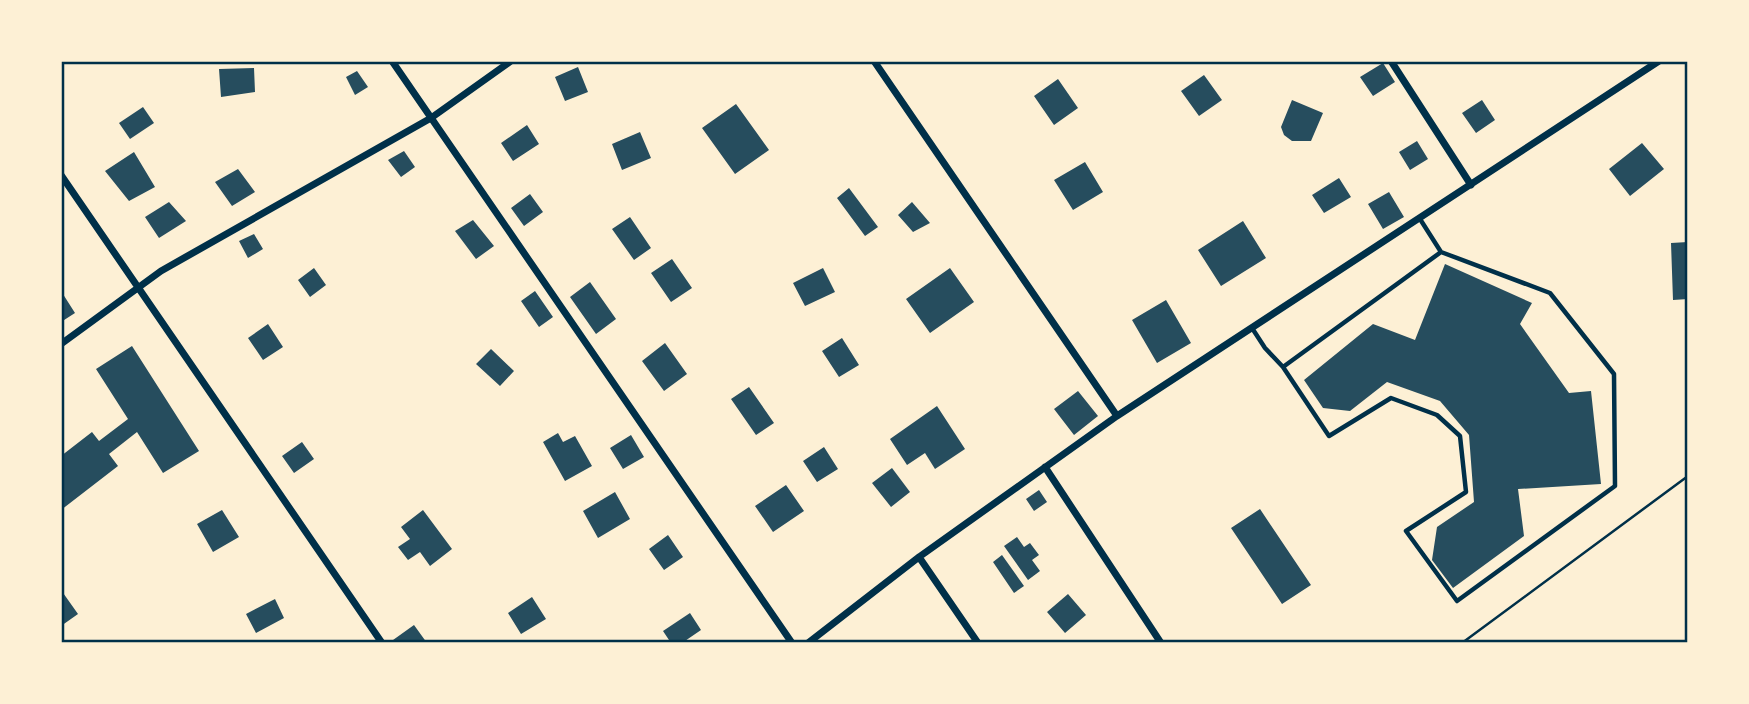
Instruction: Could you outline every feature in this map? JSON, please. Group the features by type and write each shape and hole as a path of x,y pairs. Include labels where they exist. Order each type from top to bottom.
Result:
{"street":[{"path":"392,61 792,643"},
{"path":"61,344 161,271 431,118 511,61"},
{"path":"874,61 1117,416"},
{"path":"1391,61 1471,185"},
{"path":"808,643 919,556 1117,416 1659,61"},
{"path":"61,176 382,643"},
{"path":"1045,467 1161,643"},
{"path":"919,556 978,643"}],"lane":[{"path":"1252,328 1329,436 1391,398 1437,415 1460,436 1466,492 1406,531 1457,601 1615,486 1614,374 1550,293 1441,252 1420,219"},
{"path":"1283,368 1441,252"}],"path":[{"path":"1462,643 1688,476"}],"building":[{"path":"1383,63 1395,82 1373,96 1360,77"},
{"path":"578,67 588,92 565,101 555,77"},
{"path":"254,68 255,92 221,97 219,69"},
{"path":"357,71 368,87 355,95 346,77"},
{"path":"1204,75 1222,100 1199,116 1181,91"},
{"path":"1058,79 1078,108 1054,125 1034,96"},
{"path":"1292,100 1323,113 1311,141 1292,141 1284,135 1281,127"},
{"path":"1482,100 1495,120 1476,133 1462,113"},
{"path":"736,104 769,150 735,174 702,128"},
{"path":"143,107 154,123 130,139 119,123"},
{"path":"527,125 539,144 513,161 501,143"},
{"path":"640,132 651,158 622,170 612,144"},
{"path":"1417,141 1428,159 1410,170 1399,152"},
{"path":"1642,143 1664,169 1630,196 1609,169"},
{"path":"404,151 415,167 401,177 388,160"},
{"path":"134,152 155,187 129,201 105,171"},
{"path":"1085,162 1103,192 1073,210 1054,180"},
{"path":"238,169 255,192 232,206 215,182"},
{"path":"1339,178 1351,197 1324,213 1312,195"},
{"path":"849,188 878,227 865,236 837,198"},
{"path":"1389,192 1404,217 1383,229 1368,204"},
{"path":"530,194 543,212 524,226 511,208"},
{"path":"169,202 186,221 159,238 145,217"},
{"path":"912,202 930,223 913,232 898,215"},
{"path":"630,217 651,248 634,260 612,229"},
{"path":"473,220 494,246 476,259 455,231"},
{"path":"1243,221 1266,258 1221,286 1198,250"},
{"path":"254,234 263,249 248,258 239,241"},
{"path":"1688,242 1688,299 1673,300 1671,243"},
{"path":"672,259 692,288 671,302 651,273"},
{"path":"1445,264 1532,303 1520,324 1569,393 1591,391 1601,484 1518,489 1524,536 1453,588 1432,560 1437,527 1474,502 1469,435 1440,401 1387,382 1350,411 1323,408 1304,380 1373,324 1415,340"},
{"path":"314,268 326,285 310,297 298,280"},
{"path":"823,268 835,292 805,306 793,283"},
{"path":"950,268 974,302 930,333 906,299"},
{"path":"590,282 616,319 596,334 570,297"},
{"path":"61,291 75,313 61,322"},
{"path":"535,291 553,317 539,327 521,301"},
{"path":"1166,300 1191,343 1157,363 1132,320"},
{"path":"268,324 283,347 263,360 248,338"},
{"path":"842,338 859,365 839,377 822,351"},
{"path":"665,343 687,374 664,391 642,361"},
{"path":"132,346 199,451 163,473 137,432 109,454 118,466 61,510 61,456 92,432 99,441 128,419 96,369"},
{"path":"491,349 514,371 500,386 476,364"},
{"path":"749,387 774,423 756,435 731,399"},
{"path":"1078,391 1098,416 1074,435 1054,409"},
{"path":"937,406 965,449 935,469 925,453 907,465 890,439"},
{"path":"558,433 563,442 575,436 592,466 565,481 543,442"},
{"path":"631,435 644,457 623,469 610,448"},
{"path":"302,442 314,459 294,473 282,456"},
{"path":"824,447 838,469 817,482 803,461"},
{"path":"892,468 910,492 891,507 872,483"},
{"path":"786,485 804,511 773,532 755,506"},
{"path":"1039,490 1047,502 1034,511 1026,499"},
{"path":"615,492 630,519 598,538 583,511"},
{"path":"1260,509 1311,585 1282,604 1231,528"},
{"path":"222,510 239,537 213,552 197,524"},
{"path":"423,510 452,549 430,566 420,552 408,560 398,547 410,539 401,527"},
{"path":"668,535 683,557 664,570 649,549"},
{"path":"1017,537 1024,547 1030,543 1039,555 1032,560 1040,571 1028,580 1004,546"},
{"path":"1002,555 1024,586 1014,593 993,562"},
{"path":"61,590 78,614 61,626"},
{"path":"1068,594 1086,615 1065,633 1047,612"},
{"path":"532,597 546,619 521,634 508,613"},
{"path":"275,599 284,618 256,633 246,614"},
{"path":"690,613 701,630 682,643 671,643 663,631"},
{"path":"414,625 427,643 395,643 393,640"}]}
